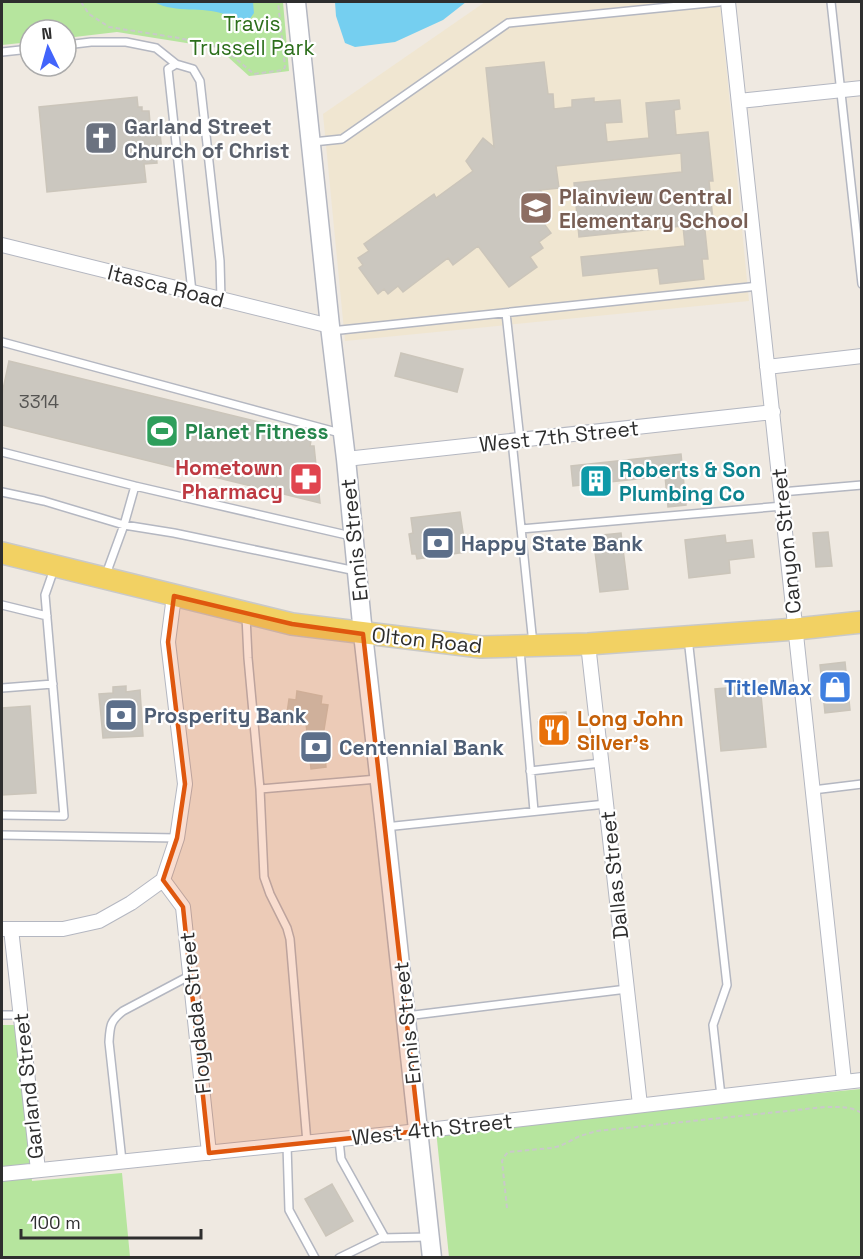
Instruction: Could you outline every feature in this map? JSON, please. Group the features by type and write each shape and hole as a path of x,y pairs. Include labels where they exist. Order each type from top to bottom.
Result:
{"main road":[{"name":"Ennis Street","path":"296,2 432,1257"},
{"name":"Olton Road","path":"2,553 292,624 481,648 588,644 861,622"}],"street":[{"name":"Canyon Street","path":"728,2 844,1081"},
{"path":"739,101 861,88"},
{"name":"Itasca Road","path":"2,245 330,329"},
{"path":"767,367 861,356"},
{"name":"West 7th Street","path":"346,459 773,412"},
{"path":"6,929 63,929 99,921 131,903 163,880 177,838 185,784 168,642 174,596"},
{"name":"Dallas Street","path":"588,644 640,1106"},
{"name":"Floydada Street","path":"163,880 183,908 209,1153"},
{"name":"Garland Street","path":"6,929 21,1015 38,1170"},
{"name":"West 4th Street","path":"2,1174 339,1140 861,1080"}],"lane":[{"path":"310,142 342,139 508,22 719,2"},
{"path":"831,2 861,284"},
{"path":"78,44 126,42 156,48 176,64 193,69 201,81 220,261 221,300"},
{"path":"2,52 18,50"},
{"path":"176,64 168,69 192,292"},
{"path":"330,329 759,286"},
{"path":"506,313 521,529 530,771 534,812"},
{"path":"2,342 343,434"},
{"path":"2,452 353,537"},
{"path":"521,529 782,499 861,485"},
{"path":"105,579 135,486"},
{"path":"2,492 44,501 124,525 174,533 357,572"},
{"path":"2,815 64,816 45,595 54,566"},
{"path":"2,605 47,616"},
{"path":"246,613 260,789 264,877 290,939 307,1143"},
{"path":"688,637 727,986 713,1025 721,1096"},
{"path":"2,688 53,684"},
{"path":"530,771 601,763"},
{"path":"260,789 380,779"},
{"path":"813,790 861,784"},
{"path":"386,827 606,804"},
{"path":"2,835 177,838"},
{"path":"122,1161 109,1042 110,1027 114,1018 123,1011 190,975"},
{"path":"406,1016 627,989"},
{"path":"2,1015 21,1015"},
{"path":"339,1140 341,1159 385,1238"},
{"path":"287,1145 289,1210 315,1257"},
{"path":"339,1257 380,1238 430,1237"}],"path":[{"path":"81,2 89,14 109,27 223,48 254,74 283,70 285,67 278,2"},
{"path":"507,1208 502,1161 508,1152 551,1149 597,1131 825,1107 847,1107 861,1113"}],"highlighted area":[{"path":"174,596 292,624 363,634 419,1131 209,1153 183,907 163,880 177,838 185,784 168,642"}],"shaded area":[{"name":"Plainview Central Elementary School","path":"485,2 720,2 749,301 345,341 323,114"}],"green space":[{"name":"Travis Trussell Park","path":"2,2 283,2 289,71 249,76 218,48 117,32 78,37 78,18 18,18 18,43 2,45"},
{"path":"2,1025 15,1025 32,1181 122,1173 130,1257 2,1258"},
{"path":"861,1089 861,1257 449,1257 436,1130"}],"water":[{"path":"154,2 253,2 254,13 244,27 224,14 207,10 172,8"},
{"path":"335,2 466,2 443,20 395,42 355,47 345,43 336,16"}],"building":[{"path":"544,62 548,94 553,94 554,109 572,107 572,100 594,98 594,102 620,100 622,122 605,123 607,142 649,138 646,103 679,100 680,109 674,110 676,135 708,132 713,181 709,181 713,220 704,221 708,259 702,259 704,279 660,284 658,268 583,276 581,257 685,246 683,226 579,237 574,183 682,172 681,153 556,166 559,188 540,190 546,197 541,201 548,210 539,217 551,233 539,242 543,248 530,257 537,267 509,287 478,246 453,265 448,258 403,292 398,286 388,294 384,289 378,294 359,268 363,265 358,258 369,251 364,244 434,194 436,198 473,171 466,161 483,138 494,147 486,68"},
{"name":"Garland Street Church of Christ","path":"137,97 138,107 142,107 142,111 149,111 150,123 159,122 162,153 156,154 157,163 144,164 146,182 47,192 39,107"},
{"path":"401,353 463,369 457,392 395,376"},
{"path":"9,361 312,435 310,446 314,446 320,503 2,425 2,394"},
{"name":"Roberts & Son Plumbing Co","path":"681,454 686,505 668,507 665,476 573,486 571,466"},
{"name":"Happy State Bank","path":"460,512 466,552 417,559 416,554 412,554 409,534 413,533 411,518"},
{"path":"828,532 832,566 816,567 813,533"},
{"path":"621,533 628,589 600,592 593,536"},
{"path":"725,535 726,543 752,540 754,557 729,560 730,573 689,578 685,540"},
{"name":"TitleMax","path":"845,662 850,710 825,713 820,665"},
{"path":"760,685 766,747 721,751 715,689"},
{"name":"Prosperity Bank","path":"126,686 126,692 140,690 143,736 103,738 99,694 113,693 113,687"},
{"name":"Centennial Bank","path":"297,691 322,696 321,704 328,705 323,736 326,767 311,769 306,723 286,720 289,699 296,700"},
{"path":"30,706 36,793 2,795 2,708"},
{"path":"566,712 569,743 541,746 538,722 547,721 546,714"},
{"path":"332,1184 353,1221 326,1236 305,1199"}],"place":[{"name":"Garland Street Church of Christ","path":"101,138"},
{"name":"Plainview Central Elementary School","path":"536,208"},
{"name":"Planet Fitness","path":"162,431"},
{"name":"Hometown Pharmacy","path":"306,479"},
{"name":"Roberts & Son Plumbing Co","path":"596,481"},
{"name":"Happy State Bank","path":"438,543"},
{"name":"TitleMax","path":"835,687"},
{"name":"Prosperity Bank","path":"121,715"},
{"name":"Long John Silver's","path":"554,730"},
{"name":"Centennial Bank","path":"316,747"}]}
